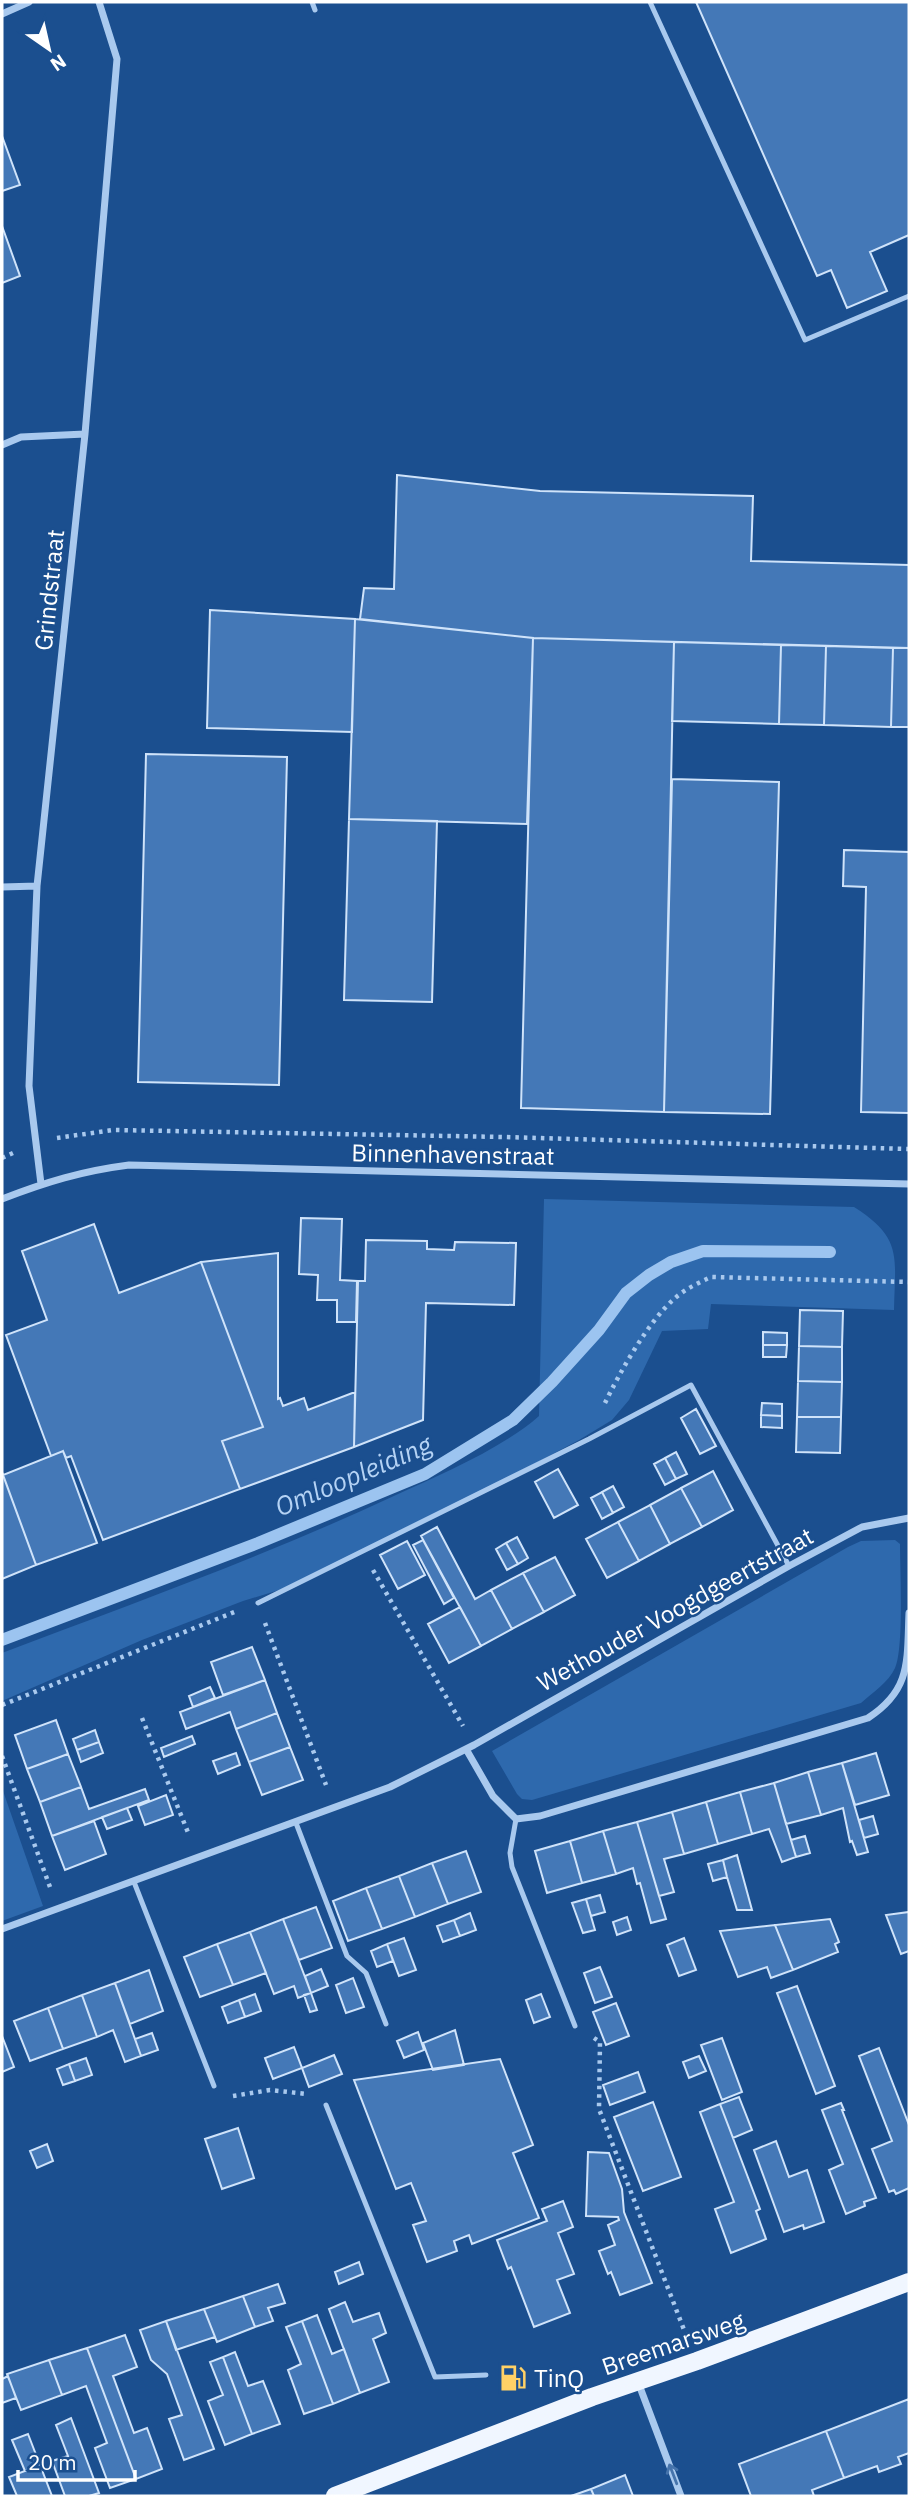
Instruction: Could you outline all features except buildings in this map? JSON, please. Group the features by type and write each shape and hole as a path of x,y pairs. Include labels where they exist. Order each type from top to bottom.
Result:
{"main road":[{"name":"Breemarsweg","path":"335,2496 909,2282"}],"street":[{"path":"2,14 29,2"},
{"name":"Grindstraat","path":"41,1184 29,1086 37,886 85,434 117,60 99,2"},
{"path":"2,445 21,438 85,434"},
{"path":"2,887 37,886"},
{"name":"Binnenhavenstraat","path":"2,1199 87,1171 129,1165 909,1184"},
{"name":"Wethouder Voogdgeertstraat","path":"2,1929 336,1809 390,1787 470,1747 862,1527 909,1518"},
{"path":"470,1747 493,1797 516,1819 540,1816 868,1718 885,1708 896,1696 907,1676 909,1613"},
{"path":"638,2382 681,2496"}],"lane":[{"path":"312,2 315,10"},
{"path":"650,2 805,340 909,296"},
{"path":"258,1603 589,1439 691,1385 789,1566"},
{"path":"516,1819 510,1853 512,1867 575,2026"},
{"path":"296,1823 347,1956 366,1973 386,2024"},
{"path":"134,1882 214,2086"},
{"path":"326,2105 435,2378 486,2375"}],"path":[{"path":"36,1141 113,1130 491,1136 909,1149"},
{"path":"589,1439 614,1384 638,1345 674,1299 692,1286 711,1277 909,1282"},
{"path":"362,1551 470,1747"},
{"path":"2,1705 258,1603 336,1809"},
{"path":"142,1718 199,1858"},
{"path":"2,1756 58,1908"},
{"path":"575,2026 600,2042 599,2109 698,2361"},
{"path":"214,2086 232,2096 270,2090 300,2093 326,2105"}],"shaded area":[{"path":"544,1199 854,1207 881,1229 893,1250 894,1310 711,1304 708,1329 662,1331 629,1400 612,1420 579,1440 468,1499 289,1587 243,1601 142,1640 2,1701 2,1653 201,1578 348,1517 470,1460 508,1439 539,1416"},
{"path":"895,1540 900,1544 901,1627 898,1658 889,1678 861,1703 532,1800 522,1799 517,1794 492,1751 848,1547 861,1541"},
{"path":"2,1788 43,1906 2,1921"}],"waterway":[{"name":"Omloopleiding","path":"2,1640 258,1543 425,1474 513,1420 599,1330 626,1293 671,1262 703,1251 830,1252"}],"place":[{"name":"TinQ","path":"513,2378"}]}
